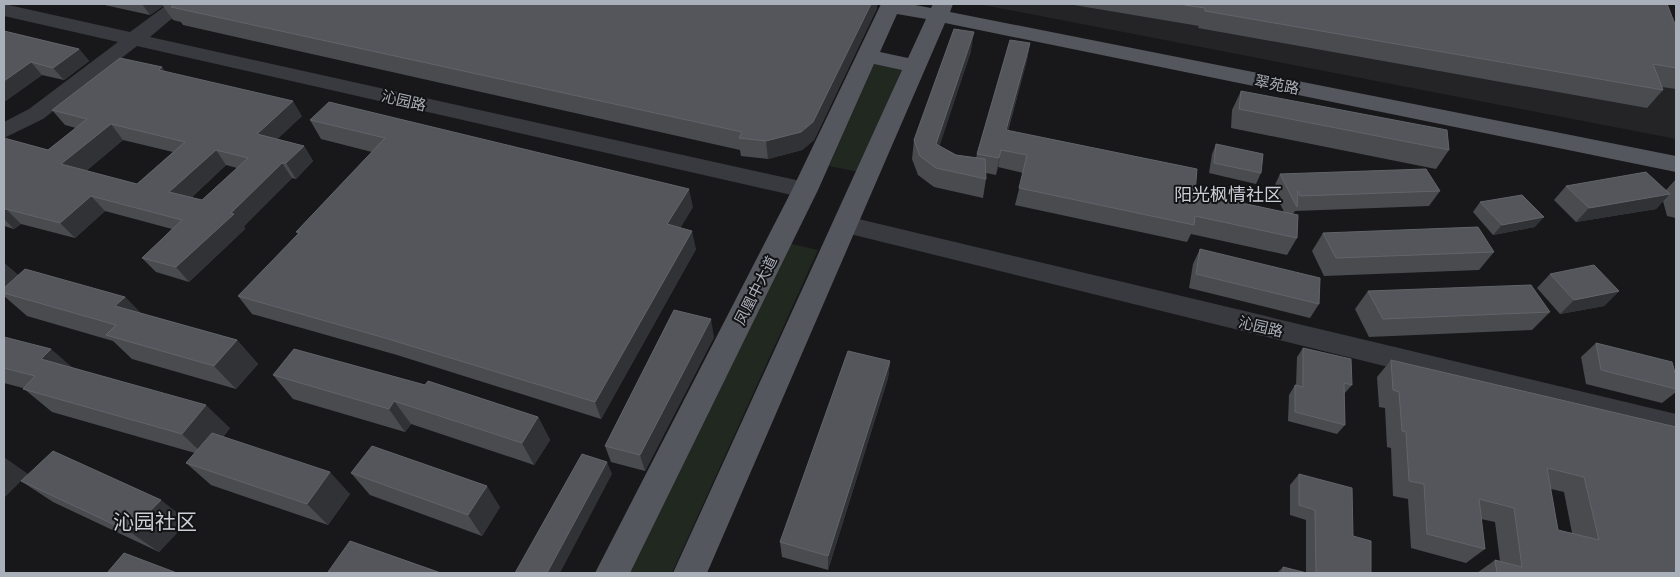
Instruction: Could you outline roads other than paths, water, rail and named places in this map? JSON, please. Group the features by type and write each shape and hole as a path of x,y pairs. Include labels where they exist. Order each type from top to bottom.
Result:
{"main road":[{"name":"翠苑路","path":"886,5 940,7 1676,149"},
{"name":"凤凰中大道","path":"612,573 805,190 867,56 886,5"},
{"name":"翠苑路","path":"940,7 1676,164"},
{"path":"690,573 846,225 940,7"},
{"path":"867,56 916,66"}],"street":[{"path":"4,131 36,114 180,4"},
{"name":"沁园路","path":"4,10 805,190"},
{"path":"4,125 36,114"},
{"name":"沁园路","path":"846,225 1676,426"}],"district":[{"name":"阳光枫情社区","path":"1228,194"},
{"name":"沁园社区","path":"155,520"}]}
